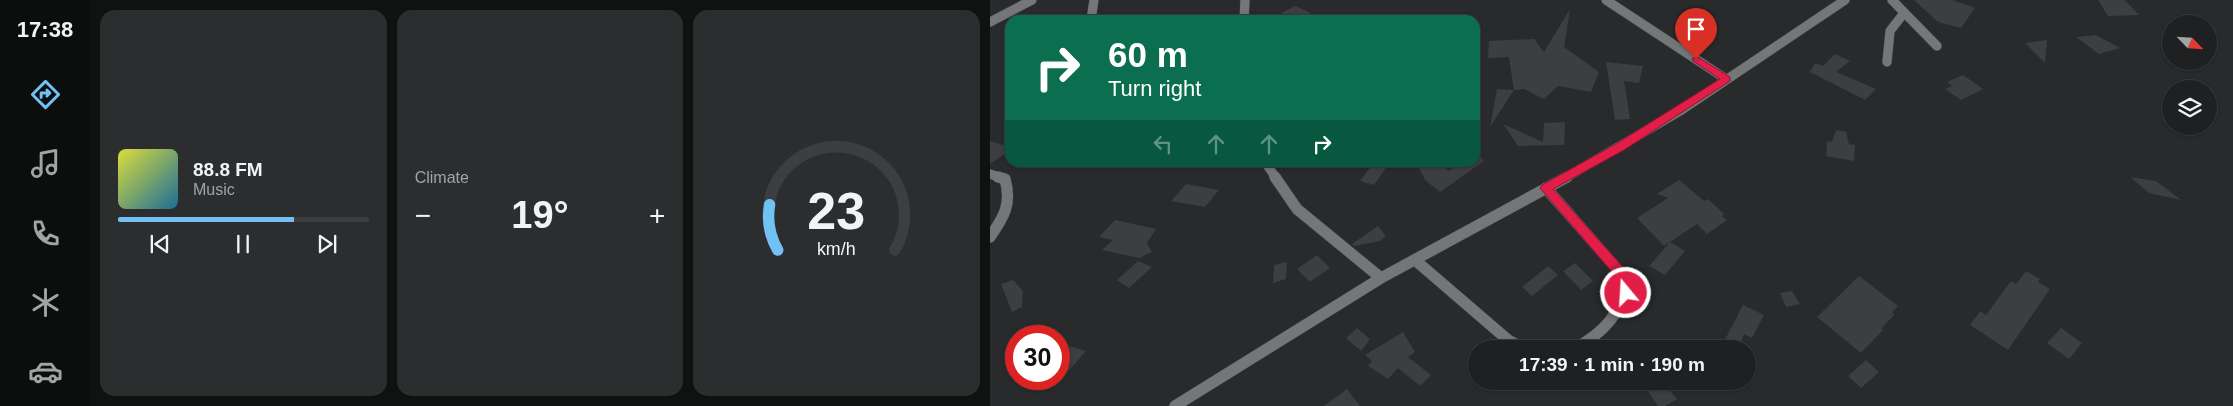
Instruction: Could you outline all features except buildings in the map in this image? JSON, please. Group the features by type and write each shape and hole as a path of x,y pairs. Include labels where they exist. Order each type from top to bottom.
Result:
{"street":[{"path":"990,22 1032,0"},
{"path":"1092,15 1094,0"},
{"path":"1244,15 1245,0"},
{"path":"1606,0 1726,79"},
{"path":"1178,405 1381,278 1613,151 1845,0"},
{"path":"1892,0 1937,46"},
{"path":"1887,62 1890,30 1904,13"},
{"path":"1268,167 1297,209 1381,278"},
{"path":"990,174 1005,179 1011,196 1006,213 990,237"},
{"path":"1546,188 1625,278 1626,293 1616,317 1593,340"},
{"path":"1415,260 1508,340"}],"route":[{"path":"1626,293 1625,278 1546,188 1605,156 1680,111 1726,79 1696,59"}]}
